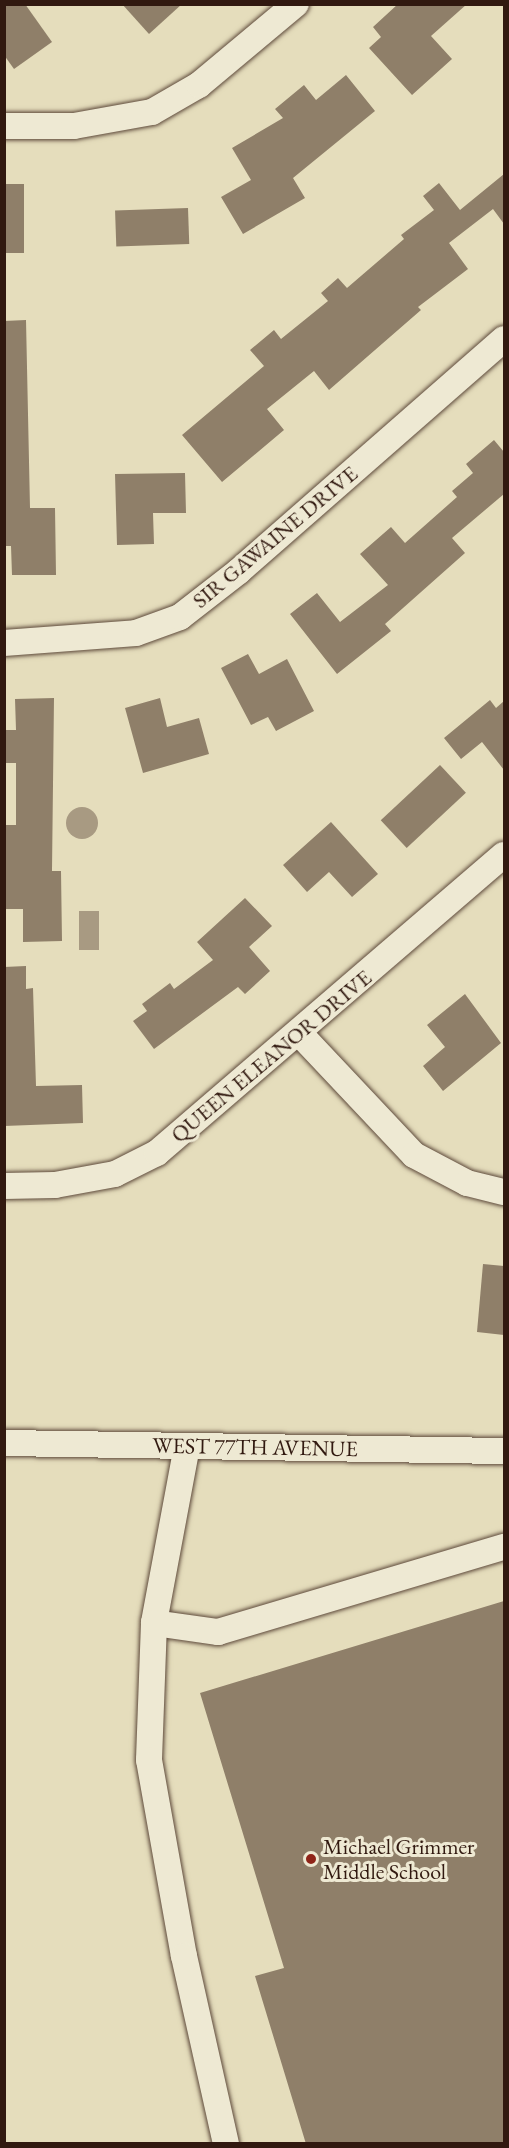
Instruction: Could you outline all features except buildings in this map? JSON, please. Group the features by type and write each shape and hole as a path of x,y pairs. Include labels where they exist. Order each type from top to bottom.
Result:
{"street":[{"path":"4,126 74,126 152,112 199,84 296,4"},
{"name":"SIR GAWAINE DRIVE","path":"4,643 136,633 180,617 239,571 504,339"},
{"name":"QUEEN ELEANOR DRIVE","path":"4,1186 55,1185 115,1174 157,1153 300,1034 504,855"},
{"path":"300,1034 414,1155 468,1183 504,1192"},
{"name":"WEST 77TH AVENUE","path":"4,1443 504,1451"},
{"path":"187,1446 154,1623 149,1760 184,1956 226,2144"},
{"path":"154,1623 218,1632 504,1547"}],"shaded area":[{"path":"82,807 93,812 98,823 93,834 82,839 71,834 66,823 71,812"},
{"path":"79,911 99,911 99,950 79,950"}],"place":[{"name":"Michael Grimmer Middle School","path":"311,1859"}]}
